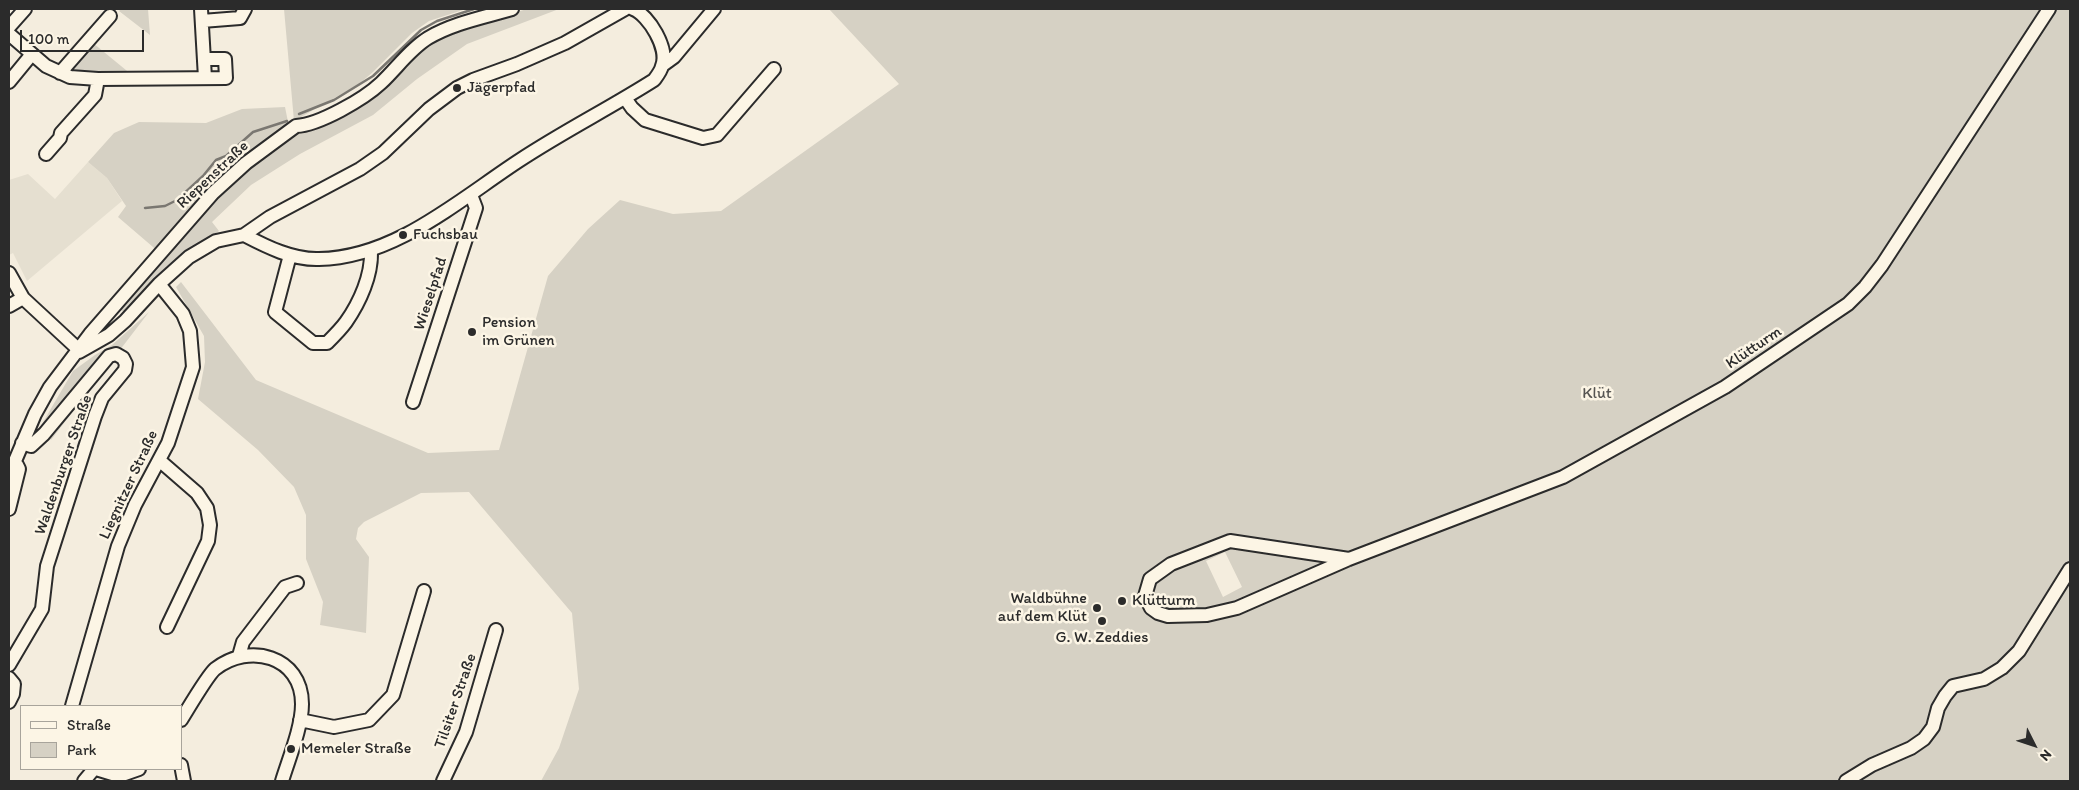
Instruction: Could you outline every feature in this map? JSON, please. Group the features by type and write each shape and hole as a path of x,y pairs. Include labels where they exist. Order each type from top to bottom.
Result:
{"street":[{"path":"9,27 25,9"},
{"path":"205,78 202,15 240,18 245,9"},
{"name":"Riepenstraße","path":"9,476 22,443 50,387 78,349 200,206 246,163 296,126 304,126 329,115 366,95 381,83 416,46 428,38 442,31 512,9"},
{"path":"70,360 85,348 109,335 126,321 160,284 189,257 216,241 244,235 270,217 360,169 383,153 429,109 457,88 565,43 625,9"},
{"path":"633,9 641,12 654,31 663,54 663,65"},
{"path":"244,235 290,255 318,260 371,251 404,235 471,195 518,161 654,80 663,65 674,57 714,9"},
{"name":"Klütturm","path":"1348,558 1230,541 1171,564 1150,579 1145,596 1151,608 1158,613 1168,616 1207,615 1238,608 1348,558 1563,477 1725,388 1848,304 1865,287 1882,265 2048,9"},
{"path":"60,74 110,16"},
{"path":"9,34 46,66 70,77 98,79 226,78 225,59 204,59"},
{"path":"9,82 32,54"},
{"path":"626,98 632,108 645,120 703,138 718,135 774,69"},
{"path":"46,154 95,95 98,79"},
{"name":"Wieselpfad","path":"413,402 476,208 471,195"},
{"path":"290,255 274,312 313,343 327,342 346,322 360,296 372,266 371,251"},
{"path":"9,273 23,298 78,349"},
{"name":"Liegnitzer Straße","path":"72,705 118,546 135,505 168,443 192,367 190,330 183,314 160,284"},
{"path":"9,306 23,298"},
{"path":"107,314 108,320 114,323 126,321"},
{"name":"Waldenburger Straße","path":"9,665 42,609 46,566 54,541 102,398 125,370 126,364 123,358 116,354 109,356 44,434 31,446 22,443"},
{"name":"Riepenstraße","path":"9,509 18,469 15,460"},
{"path":"159,460 197,493 207,508 210,525 208,541 167,627"},
{"path":"1846,781 1872,765 1911,748 1924,739 1933,727 1944,696 1953,686 1984,679 2002,668 2014,657 2070,569"},
{"path":"238,656 243,642 285,587 297,583"},
{"path":"300,720 334,727 369,720 393,695 424,591"},
{"name":"Tilsiter Straße","path":"443,781 466,732 496,630"},
{"path":"182,718 214,670 238,656 266,656 283,663 294,675 302,703 300,720 282,781"},
{"path":"9,678 14,684 14,694 9,702"},
{"path":"84,781 94,770"},
{"path":"98,770 119,776 136,770"}],"shaded area":[{"path":"88,162 107,178 122,201 27,281 13,253 9,255 9,180 28,174 55,199"}],"green space":[{"path":"121,9 148,9 150,35 119,11"},
{"path":"284,9 466,9 429,21 412,33 359,84 294,121"},
{"path":"527,9 559,9 467,44 417,79 373,115 300,154 251,185 212,222 219,231 167,266 124,312 119,309 207,205 226,186 268,151 292,134 310,128 442,34"},
{"name":"Klüt","path":"829,9 2070,9 2070,781 541,781 559,748 579,689 572,613 469,492 421,493 364,522 358,528 356,539 369,557 366,633 320,625 323,602 306,559 306,515 294,487 258,450 198,399 205,362 204,336 176,287 181,282 256,380 428,453 499,450 548,276 588,229 620,200 673,214 721,211 899,84","holes":["1225,552 1242,587 1223,597 1206,561"]},
{"path":"93,43 132,75 98,76 70,68"},
{"path":"285,107 289,127 160,253 118,217 126,206 107,178 88,162 114,133 139,122 206,123 242,109"},
{"path":"149,312 51,440 39,429 73,371 112,345"}],"waterway":[{"path":"299,114 334,100 373,76 421,30 437,21 474,9"},
{"path":"145,208 165,206 177,200 203,176 216,160 226,156 253,132 287,121"}],"place":[{"name":"Jägerpfad","path":"457,88"},
{"name":"Fuchsbau","path":"403,235"},
{"name":"Pension im Grünen","path":"472,332"},
{"name":"Klütturm","path":"1122,601"},
{"name":"Waldbühne auf dem Klüt","path":"1097,608"},
{"name":"G. W. Zeddies","path":"1102,621"},
{"name":"Memeler Straße","path":"291,749"}]}
